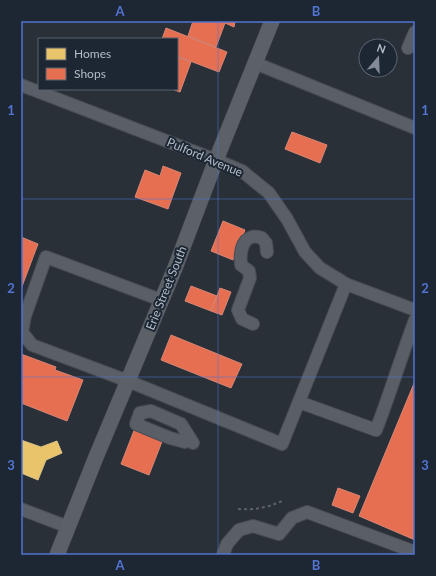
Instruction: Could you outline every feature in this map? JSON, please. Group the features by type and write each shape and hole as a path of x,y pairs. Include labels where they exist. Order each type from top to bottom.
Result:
{"main road":[{"name":"Erie Street South","path":"57,555 174,268 272,21"}],"street":[{"path":"408,48 415,32"},
{"path":"255,64 415,128"},
{"name":"Pulford Avenue","path":"21,85 242,171 269,193 288,219 305,252 320,268 346,284 415,310"},
{"path":"253,324 242,319 238,310 250,278 249,271 241,265 240,253 245,241 253,237 262,238 266,244 267,252"},
{"path":"161,300 46,257 24,316 22,332 32,345 282,444 346,284"},
{"path":"299,402 376,430 387,403 415,320"},
{"path":"21,509 68,527"},
{"path":"223,555 227,544 239,530 253,526 279,534 292,518 307,512 415,552"}],"path":[{"path":"238,509 262,509 282,501"}],"building: Homes":[{"path":"21,440 41,447 57,441 62,453 46,460 38,480 21,473"}],"building: Shops":[{"path":"193,21 235,21 234,27 225,23 216,47 188,36"},
{"path":"166,28 227,52 219,72 178,56 178,38 162,38"},
{"path":"178,57 191,62 180,92 175,90 178,90"},
{"path":"292,132 327,145 320,163 285,149"},
{"path":"163,166 181,173 168,209 135,197 145,170 160,176"},
{"path":"223,221 245,230 233,260 211,251"},
{"path":"21,237 38,244 21,289"},
{"path":"191,286 217,296 211,311 185,301"},
{"path":"220,288 231,292 222,315 211,311"},
{"path":"171,335 242,364 231,388 161,360"},
{"path":"21,354 56,367 55,370 83,380 67,421 21,403"},
{"path":"415,381 415,540 359,516"},
{"path":"135,428 163,439 149,475 121,464"},
{"path":"338,488 360,496 353,513 332,505"}]}
